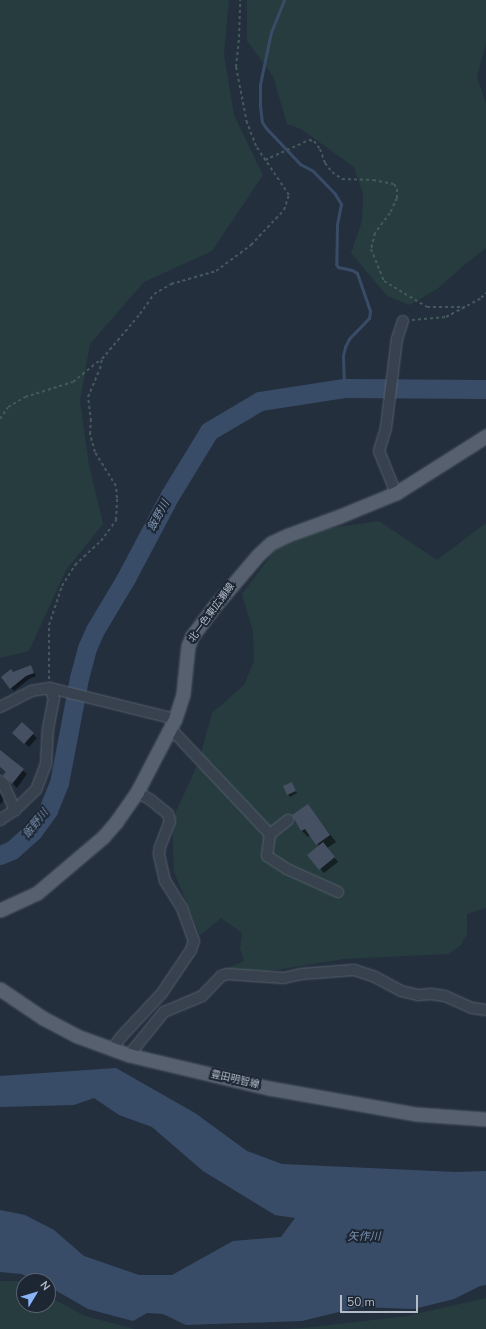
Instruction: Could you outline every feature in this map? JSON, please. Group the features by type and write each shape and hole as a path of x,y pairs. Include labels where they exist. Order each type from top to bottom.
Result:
{"main road":[{"name":"北一色東広瀬線","path":"0,910 37,892 102,837 116,822 137,792 173,724 182,694 188,646 192,636 212,609 258,555 271,543 288,535 396,493 486,436"},
{"name":"豊田明智線","path":"0,989 43,1018 77,1036 129,1055 292,1092 415,1114 486,1119"}],"street":[{"path":"396,493 379,451 386,428 394,368 396,339 403,320"},
{"path":"0,820 15,810 36,790 44,771 48,729 54,699 50,688"},
{"path":"0,707 31,692 50,688 94,698 173,724 270,834"},
{"path":"0,781 3,784 15,810"},
{"path":"112,1049 121,1037 162,993 192,950 194,941 182,908 165,881 159,854 160,847 170,821 168,814 151,800 137,792"},
{"path":"288,820 270,834 267,856 287,869 338,892"},
{"path":"129,1055 164,1012 202,996 221,976 227,974 284,978 301,974 354,970 368,974 401,991 418,995 445,996 472,1008 486,1010"}],"path":[{"path":"0,419 8,407 25,397 73,382 102,359 140,314 154,294 171,284 216,271 251,245 284,210 289,195 256,146 247,123 236,68 240,37 240,0"},
{"path":"265,160 301,142 309,140 314,141 320,149 325,163 332,172 342,179 374,180 394,184 397,189 398,198 390,213 375,233 370,249 384,281 427,307 465,307"},
{"path":"403,320 446,317 481,298 486,293"},
{"path":"50,688 48,669 48,625 56,601 62,586 75,565 101,541 116,520 116,486 95,452 90,434 91,421 88,397 100,369 102,359"}],"green space":[{"path":"0,0 229,0 224,54 234,115 263,175 212,251 144,282 90,344 80,401 89,465 103,524 66,570 29,651 0,658"},
{"path":"247,0 486,0 486,43 477,77 486,103 486,248 437,289 410,305 387,296 351,253 362,221 363,194 354,167 301,129 287,124 273,76 247,41"},
{"path":"379,521 437,560 486,523 486,908 467,914 467,934 461,945 448,954 344,959 270,971 225,969 244,961 240,948 242,933 221,918 200,935 174,872 172,820 198,764 212,713 244,685 254,661 253,632 242,594 275,550 324,529"},
{"path":"0,1281 16,1281 16,1313 56,1313 56,1300 85,1316 135,1329 0,1329"},
{"path":"486,1298 486,1329 284,1329 407,1316"}],"water":[{"name":"矢作川","path":"116,1068 195,1113 247,1151 282,1164 456,1172 486,1171 486,1285 480,1286 454,1299 414,1309 359,1307 302,1321 186,1325 163,1314 147,1313 133,1321 88,1309 56,1291 56,1273 16,1274 0,1272 0,1210 25,1215 54,1230 84,1256 139,1275 172,1275 233,1241 281,1237 295,1218 275,1215 203,1171 152,1127 119,1115 94,1098 74,1105 0,1107 0,1076"}],"building":[{"path":"31,665 34,673 26,676 10,689 1,677 11,669 13,672"},
{"path":"22,722 34,733 24,744 12,733"},
{"path":"0,750 24,769 12,784 3,775 6,772 0,767"},
{"path":"292,782 296,791 287,795 283,786"},
{"path":"308,804 330,835 316,845 305,829 301,831 292,815"},
{"path":"323,842 335,857 319,870 307,855"}],"waterway":[{"path":"284,0 271,32 260,84 262,122 300,164 313,171 335,194 341,204 337,225 336,264 338,267 352,270 357,273 370,311 369,318 349,339 345,347 343,356 344,388"},
{"name":"飯野川","path":"0,855 12,850 33,831 48,810 59,783 79,678 87,648 95,630 126,578 170,495 209,431 260,401 344,388 486,389"}]}
